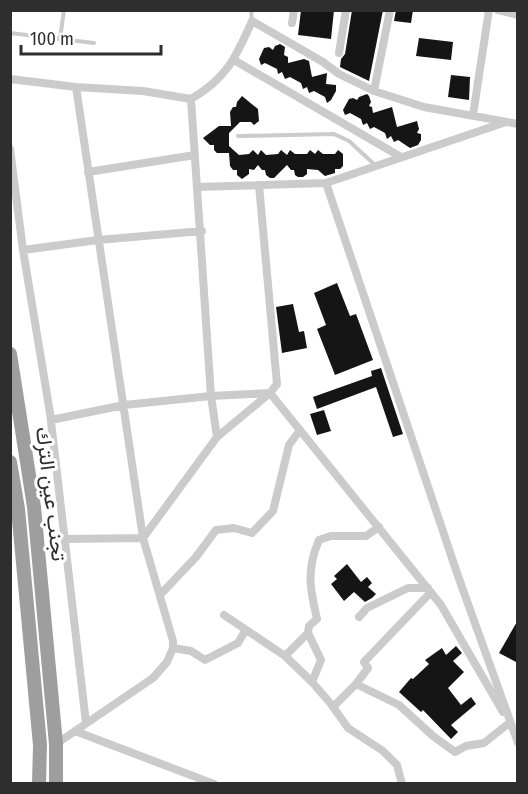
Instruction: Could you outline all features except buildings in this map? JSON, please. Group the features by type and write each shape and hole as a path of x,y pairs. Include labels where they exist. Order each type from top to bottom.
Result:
{"highway":[{"name":"تجنب عين الترك","path":"10,354 34,507 56,744 56,783"},
{"name":"تجنب عين الترك","path":"10,462 18,509 40,745 39,783"}],"street":[{"path":"292,23 294,10"},
{"path":"339,53 346,10"},
{"path":"374,92 390,10"},
{"path":"473,115 489,10"},
{"path":"498,10 518,15"},
{"path":"10,79 76,87 123,89 191,99 213,84 234,60 252,21 323,62 339,74 374,92 424,107 517,124"},
{"path":"234,60 401,157"},
{"path":"56,744 153,678 167,662 173,648 173,640 143,538 76,87"},
{"path":"191,99 202,231 211,396 217,437"},
{"path":"198,187 326,183 506,122"},
{"path":"10,149 23,250 51,420 86,723"},
{"path":"88,172 195,155"},
{"path":"326,183 458,576 518,743"},
{"path":"143,538 217,437 270,393 277,384 259,185"},
{"path":"23,250 98,240 202,231"},
{"path":"51,420 124,405 211,396 270,393"},
{"path":"270,393 429,590 451,622 514,732"},
{"path":"160,595 196,557 216,530 234,528 252,533 273,511 289,445 300,430"},
{"path":"312,682 321,660 308,633 309,626 317,619 309,578 318,540 331,536 366,536 379,527"},
{"path":"65,539 143,538"},
{"path":"359,617 367,608 408,588 429,590"},
{"path":"333,707 368,668 364,662 429,590"},
{"path":"224,615 285,657 312,682 348,728 383,751 397,765 402,783"},
{"path":"173,648 191,651 205,660 238,643 245,631"},
{"path":"285,657 308,633"},
{"path":"356,684 399,705 454,752 466,746 484,743 509,723"},
{"path":"75,731 214,783"}],"lane":[{"path":"60,39 64,10"},
{"path":"251,10 252,21"},
{"path":"10,33 93,43"},
{"path":"238,136 334,134 349,141 375,165"}]}
